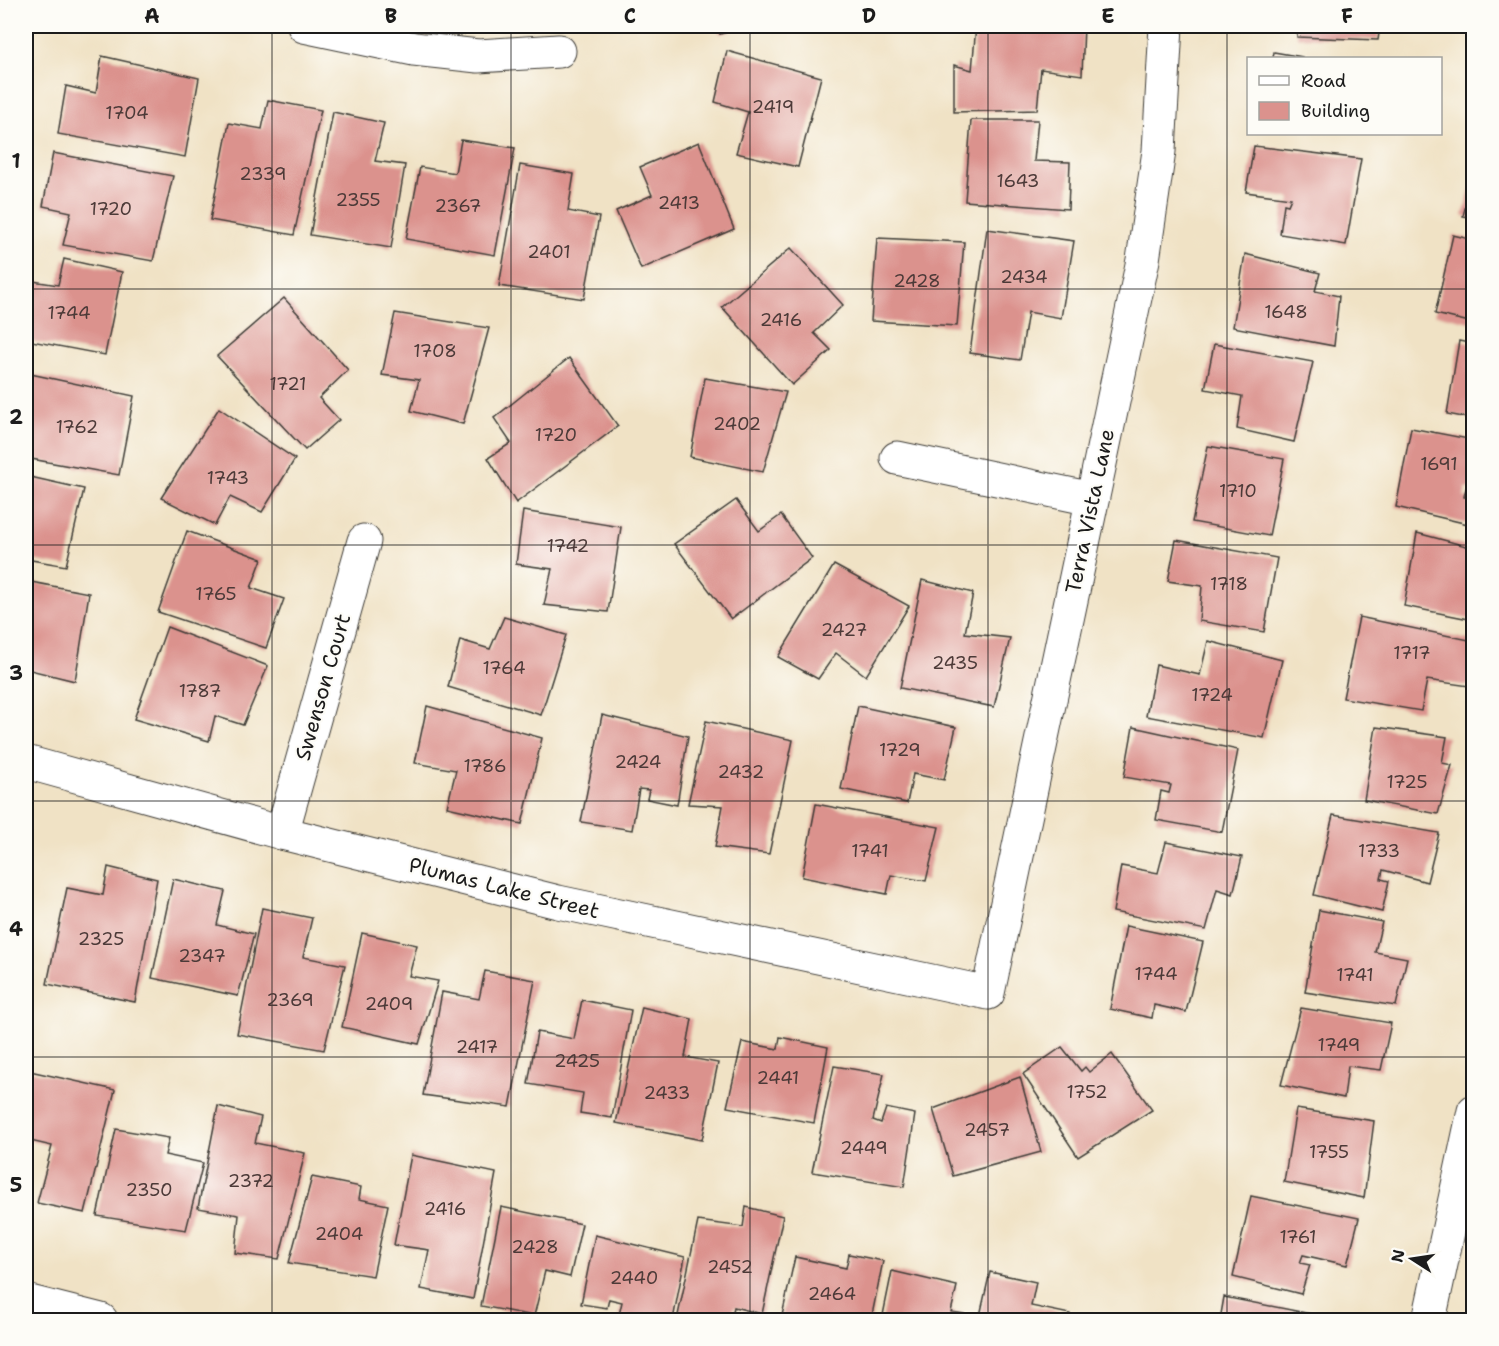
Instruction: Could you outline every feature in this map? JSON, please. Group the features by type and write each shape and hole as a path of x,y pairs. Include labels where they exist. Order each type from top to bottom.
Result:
{"street":[{"path":"304,26 414,49 478,56 559,51"},
{"name":"Terra Vista Lane","path":"988,993 1143,260 1160,151 1166,26"},
{"path":"897,458 1092,499"},
{"name":"Swenson Court","path":"282,833 364,541"},
{"name":"Plumas Lake Street","path":"26,762 282,833 558,902 988,993"},
{"path":"1429,1320 1473,1111"},
{"path":"26,1301 101,1320"}],"building":[{"path":"718,26 748,26 720,34"},
{"path":"976,26 1084,26 1082,75 1041,69 1037,110 954,112 954,65 972,70"},
{"path":"1297,26 1380,26 1378,40 1297,37"},
{"path":"727,51 821,77 798,167 736,153 748,112 715,102"},
{"path":"1274,52 1302,57 1273,57"},
{"path":"102,56 199,78 185,157 58,134 66,86 96,93"},
{"path":"268,100 321,110 294,235 210,220 229,123 262,129"},
{"path":"333,112 384,123 375,161 405,165 391,248 310,235"},
{"path":"971,120 1038,120 1034,161 1070,162 1068,209 965,201"},
{"path":"461,140 515,148 495,255 406,239 420,167 455,173"},
{"path":"699,142 734,229 641,269 616,211 652,195 640,167"},
{"path":"1254,146 1361,159 1346,245 1280,234 1284,204 1288,205 1291,198 1246,192"},
{"path":"53,153 173,176 153,261 63,245 71,212 43,206"},
{"path":"520,165 574,174 568,211 599,217 584,299 499,286"},
{"path":"1474,179 1474,218 1463,216"},
{"path":"987,229 1074,241 1061,318 1028,312 1020,360 970,353"},
{"path":"1453,235 1474,240 1474,323 1435,314"},
{"path":"877,238 964,242 957,326 871,321"},
{"path":"791,248 843,305 814,333 831,350 792,385 722,307"},
{"path":"1245,254 1320,273 1315,291 1339,296 1334,346 1233,327"},
{"path":"64,259 122,272 105,355 26,340 26,280 58,285"},
{"path":"284,298 348,370 319,398 339,420 305,450 217,356"},
{"path":"395,313 489,328 463,424 411,411 419,380 382,375"},
{"path":"1459,341 1474,344 1474,419 1447,414"},
{"path":"1214,344 1313,362 1294,442 1237,429 1242,396 1205,389"},
{"path":"569,358 618,426 516,503 488,458 511,443 494,418"},
{"path":"26,373 134,396 119,475 26,458"},
{"path":"705,378 786,392 763,472 690,457"},
{"path":"219,408 295,459 262,512 230,497 215,525 161,498"},
{"path":"1411,428 1474,440 1474,489 1466,488 1464,497 1474,499 1468,524 1396,507"},
{"path":"1208,446 1284,459 1269,536 1192,522"},
{"path":"26,476 84,489 66,566 26,559"},
{"path":"736,500 759,531 781,515 812,558 731,619 674,544"},
{"path":"523,511 621,527 608,612 544,605 552,569 516,564"},
{"path":"187,531 262,559 251,588 284,599 266,648 158,612"},
{"path":"1417,533 1474,548 1474,620 1404,606"},
{"path":"1176,540 1277,558 1264,632 1199,621 1202,586 1168,581"},
{"path":"834,565 909,606 866,676 836,653 818,679 778,657"},
{"path":"922,580 973,593 965,633 1010,638 994,707 900,688"},
{"path":"26,581 89,593 75,681 26,669"},
{"path":"504,617 566,635 541,715 448,687 460,640 490,649"},
{"path":"1359,617 1474,641 1474,665 1469,686 1427,680 1421,711 1343,698"},
{"path":"167,627 268,666 243,725 215,716 209,741 134,719"},
{"path":"1208,641 1282,660 1264,738 1146,716 1156,665 1200,675"},
{"path":"427,706 542,738 522,824 447,807 456,770 415,763"},
{"path":"858,706 956,727 944,780 913,774 907,803 841,789"},
{"path":"602,715 688,736 677,805 647,799 649,790 639,789 632,830 581,822"},
{"path":"706,721 793,740 769,854 715,847 723,806 688,804"},
{"path":"1133,727 1238,750 1222,832 1156,820 1161,791 1169,793 1171,785 1124,777"},
{"path":"1376,727 1447,737 1442,763 1452,765 1438,814 1364,800"},
{"path":"816,804 939,827 926,881 891,875 887,894 802,877"},
{"path":"1333,815 1439,833 1427,882 1383,870 1381,879 1389,881 1382,912 1314,895"},
{"path":"1166,842 1242,857 1233,894 1217,889 1206,930 1113,912 1121,866 1158,873"},
{"path":"108,867 157,879 135,1002 47,984 67,888 103,895"},
{"path":"173,879 225,891 217,925 254,934 238,996 152,978"},
{"path":"262,908 312,918 303,957 345,965 324,1050 237,1034"},
{"path":"1319,910 1382,922 1375,952 1407,958 1396,1006 1305,992"},
{"path":"1126,926 1203,942 1186,1012 1154,1005 1152,1018 1110,1009"},
{"path":"362,933 417,945 409,976 438,981 419,1044 342,1027"},
{"path":"485,971 535,980 510,1107 423,1095 442,992 479,999"},
{"path":"582,1000 631,1010 612,1118 580,1113 583,1093 528,1084 537,1032 574,1039"},
{"path":"642,1007 692,1019 685,1057 718,1063 702,1140 616,1123"},
{"path":"1301,1008 1391,1023 1381,1070 1348,1066 1344,1098 1281,1085"},
{"path":"780,1037 828,1047 814,1123 727,1107 742,1042 778,1049"},
{"path":"1062,1047 1081,1071 1085,1067 1089,1072 1112,1054 1152,1110 1078,1157 1023,1074"},
{"path":"834,1066 884,1074 873,1120 881,1123 886,1108 915,1114 904,1187 812,1172"},
{"path":"30,1071 115,1090 85,1213 37,1203 52,1146 26,1140 26,1093"},
{"path":"1020,1077 1041,1152 953,1176 933,1109"},
{"path":"218,1106 261,1117 255,1143 305,1153 279,1259 235,1253 239,1215 198,1208"},
{"path":"1296,1109 1374,1121 1364,1198 1284,1182"},
{"path":"116,1129 169,1138 165,1155 203,1163 186,1230 97,1216"},
{"path":"411,1155 496,1173 473,1299 421,1289 429,1250 394,1245"},
{"path":"312,1177 361,1187 359,1199 388,1205 373,1276 289,1263"},
{"path":"1251,1196 1359,1218 1347,1265 1303,1255 1300,1263 1310,1265 1301,1294 1233,1277"},
{"path":"501,1207 582,1224 570,1277 545,1271 534,1316 481,1306"},
{"path":"746,1207 783,1216 762,1314 734,1307 731,1320 677,1320 698,1221 743,1227"},
{"path":"595,1235 685,1257 673,1320 645,1320 619,1315 622,1302 609,1299 607,1308 581,1304"},
{"path":"849,1254 883,1261 871,1320 781,1320 795,1257 846,1268"},
{"path":"892,1271 957,1286 951,1312 964,1314 963,1320 882,1320"},
{"path":"990,1272 1036,1282 1031,1306 1070,1314 1069,1320 979,1320"},
{"path":"1224,1297 1327,1317 1326,1320 1220,1320"}]}
